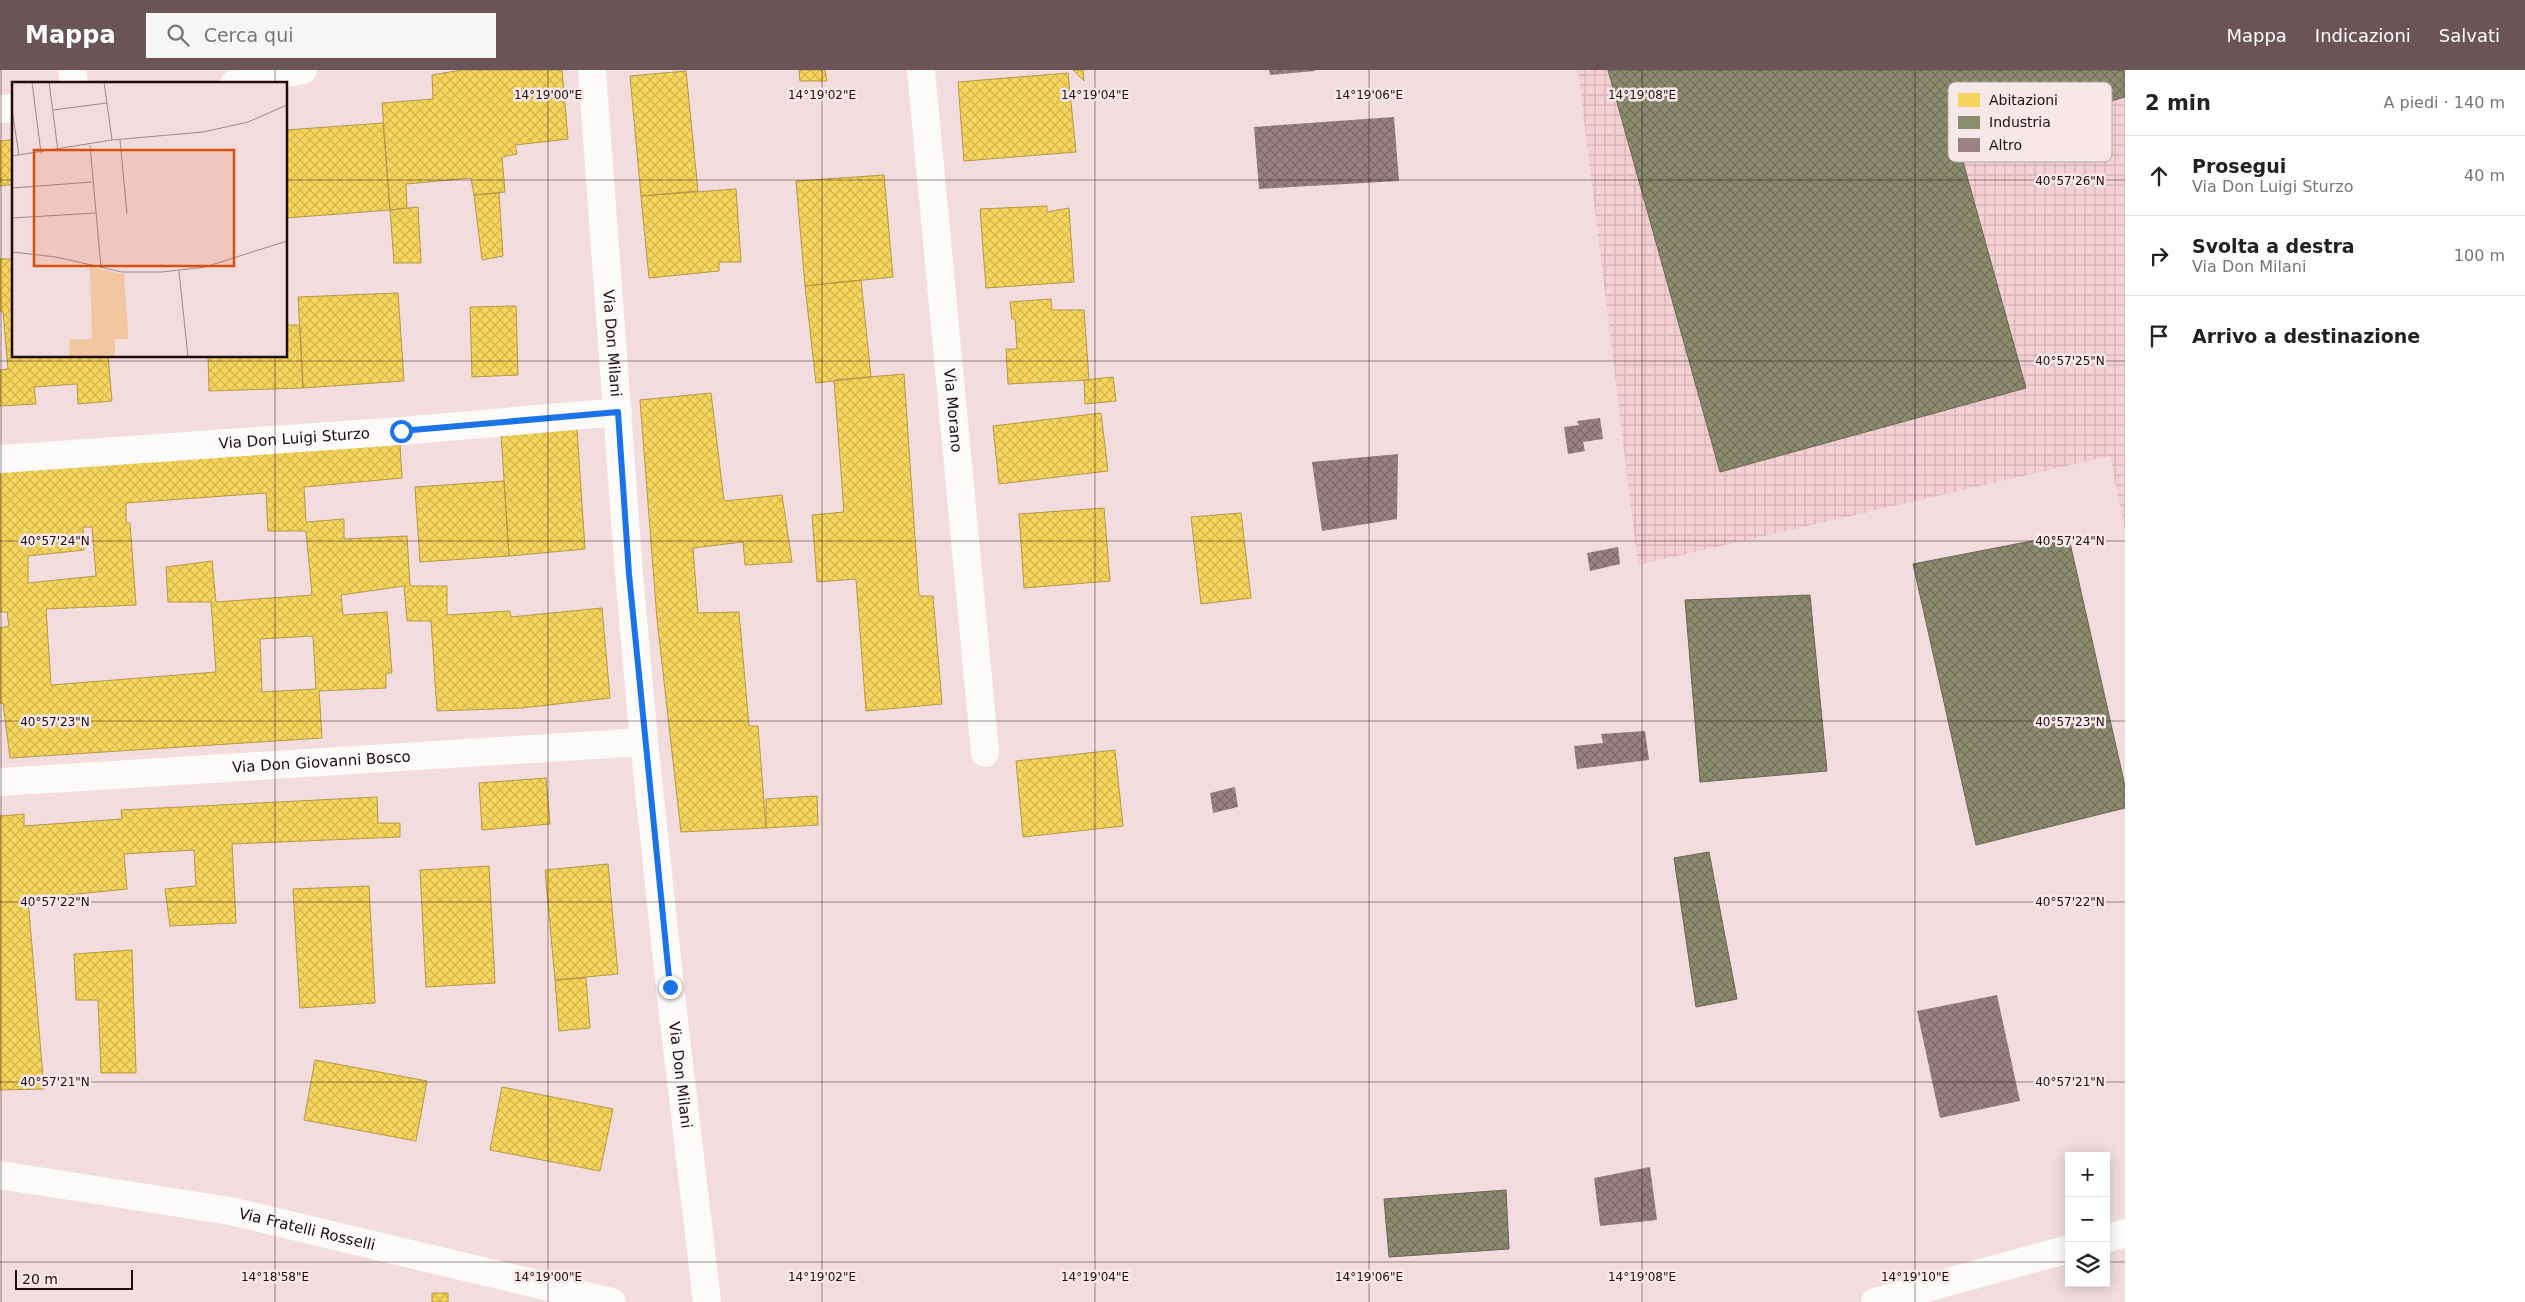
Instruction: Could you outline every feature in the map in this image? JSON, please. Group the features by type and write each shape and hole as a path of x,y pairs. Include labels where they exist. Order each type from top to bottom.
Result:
{"street":[{"path":"244,78 303,70"},
{"name":"Via Don Milani","path":"592,70 629,574 644,742 670,987 707,1302"},
{"name":"Via Morano","path":"921,70 985,753"},
{"name":"Via Don Luigi Sturzo","path":"0,459 401,431 618,412"},
{"name":"Via Don Giovanni Bosco","path":"0,782 644,742"},
{"name":"Via Fratelli Rosselli","path":"0,1175 230,1211 612,1302"},
{"path":"2110,1238 2125,1233"},
{"path":"1874,1302 2065,1250"}],"shaded area":[{"path":"1578,70 2125,70 2125,531 2110,456 1638,565"}],"building: Abitazioni":[{"path":"461,70 562,70 568,139 515,145 517,154 502,157 505,192 474,195 471,178 406,184 407,208 390,210 382,103 433,99 432,75"},
{"path":"799,70 825,70 827,81 800,81"},
{"path":"1073,70 1083,70 1084,81"},
{"path":"686,71 698,191 641,196 630,76"},
{"path":"1068,73 1076,152 964,161 958,82"},
{"path":"383,123 390,210 288,218 288,130"},
{"path":"12,140 12,184 0,186 0,141"},
{"path":"884,175 893,277 805,286 796,181"},
{"path":"736,189 741,262 719,262 719,271 649,278 641,196"},
{"path":"499,193 503,256 482,260 474,195"},
{"path":"1047,206 1047,212 1069,208 1074,282 986,288 980,209"},
{"path":"418,207 421,263 394,263 390,210"},
{"path":"0,259 12,259 12,358 108,358 112,401 78,404 77,384 34,387 36,404 0,406 0,370 8,369 3,311 0,311"},
{"path":"861,280 871,377 816,383 805,286"},
{"path":"398,293 404,381 303,388 298,297"},
{"path":"1051,299 1052,310 1084,310 1089,380 1008,384 1006,349 1017,349 1015,319 1012,319 1010,302"},
{"path":"516,306 518,375 472,377 470,307"},
{"path":"288,325 300,325 303,388 209,391 208,358 288,358"},
{"path":"904,374 919,596 933,596 942,704 866,711 856,579 817,582 812,515 844,512 834,380"},
{"path":"1113,377 1116,401 1085,404 1084,380"},
{"path":"711,393 724,501 782,495 792,562 745,565 743,542 693,548 698,613 739,612 749,726 758,726 766,828 681,832 657,619 640,400"},
{"path":"1101,413 1108,471 999,484 993,426"},
{"path":"577,429 585,549 509,556 501,433"},
{"path":"400,445 402,478 304,487 306,522 344,519 344,539 407,536 410,586 447,586 447,615 510,611 511,617 602,608 610,698 522,708 437,711 431,621 407,621 404,586 341,595 343,615 387,612 392,673 386,673 386,688 319,691 322,738 10,758 3,703 0,703 0,628 9,626 7,612 0,612 0,463","holes":["266,493 268,531 306,531 312,595 216,602 212,561 166,567 168,602 211,602 216,672 51,685 46,609 136,605 130,523 126,523 126,503","83,527 92,527 96,576 28,583 28,556 84,550","313,636 316,689 262,692 260,639"]},
{"path":"504,481 509,556 420,562 415,487"},
{"path":"1104,508 1110,581 1024,588 1019,514"},
{"path":"1241,513 1251,598 1201,604 1191,517"},
{"path":"1115,750 1123,826 1023,837 1016,761"},
{"path":"546,778 550,824 482,830 479,783"},
{"path":"817,796 818,825 766,828 766,799"},
{"path":"377,797 378,823 400,823 400,837 232,844 236,923 170,926 165,889 196,886 194,850 124,854 127,889 28,899 44,1089 0,1090 0,816 24,814 24,826 122,819 121,810"},
{"path":"608,864 618,974 555,980 545,870"},
{"path":"489,866 495,983 426,987 420,870"},
{"path":"369,886 375,1003 300,1008 293,889"},
{"path":"132,950 136,1073 101,1073 98,1000 76,1000 74,954"},
{"path":"586,978 590,1028 559,1031 555,980"},
{"path":"315,1060 427,1081 416,1141 304,1120"},
{"path":"502,1087 613,1109 600,1171 490,1150"},
{"path":"432,1293 448,1293 448,1302 432,1302"}],"building: Industria":[{"path":"1608,70 2125,70 2125,97 2112,101 2112,82 1948,82 1948,162 1963,162 2026,388 1720,472"},
{"path":"2068,534 2125,786 2125,808 1976,845 1913,564"},
{"path":"1810,595 1827,771 1700,782 1685,600"},
{"path":"1709,852 1737,999 1696,1007 1674,858"},
{"path":"1506,1190 1509,1249 1389,1257 1384,1199"}],"building: Altro":[{"path":"1269,70 1315,70 1315,71 1270,75"},
{"path":"1394,117 1399,181 1259,189 1254,127"},
{"path":"1600,418 1603,439 1583,442 1585,451 1568,454 1564,427 1579,425 1577,421"},
{"path":"1398,454 1397,519 1322,531 1312,462"},
{"path":"1618,547 1620,564 1590,571 1587,553"},
{"path":"1645,731 1649,760 1577,769 1574,746 1603,743 1601,734"},
{"path":"1235,787 1238,807 1213,813 1210,793"},
{"path":"1997,995 2020,1101 1940,1118 1917,1011"},
{"path":"1650,1167 1657,1220 1600,1226 1594,1178"}],"route":[{"path":"401,431 618,412 629,574 644,742 670,987"}]}
